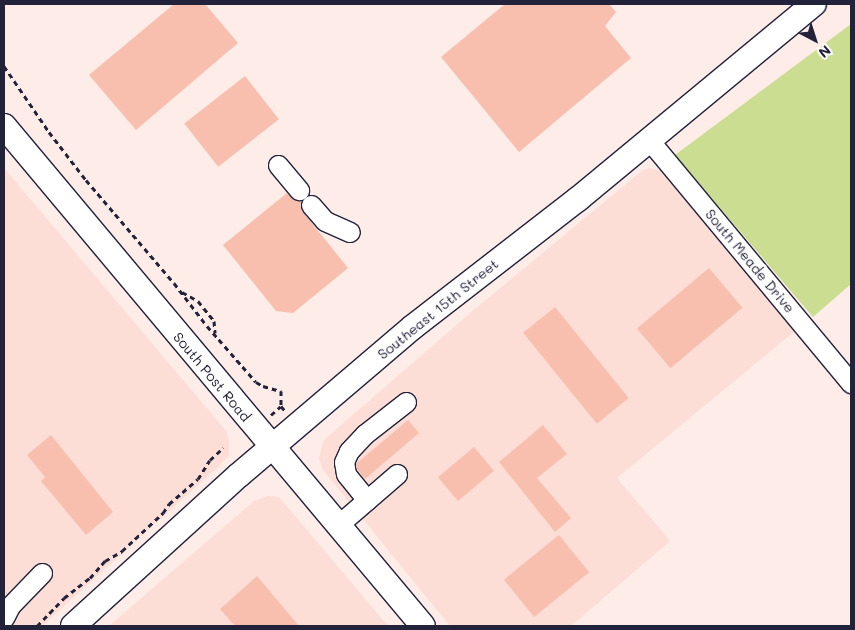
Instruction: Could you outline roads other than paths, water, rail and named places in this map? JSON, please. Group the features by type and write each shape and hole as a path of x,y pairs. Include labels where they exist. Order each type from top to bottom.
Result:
{"main road":[{"name":"Southeast 15th Street","path":"73,626 271,447 413,327 578,199 814,4"},
{"name":"South Post Road","path":"4,126 271,447 423,626"}],"street":[{"name":"South Meade Drive","path":"649,140 851,382"},
{"path":"278,166 299,190"},
{"path":"311,205 325,221 350,232"},
{"path":"367,500 346,474 344,462 349,451 365,434 406,402"},
{"path":"338,525 397,474"},
{"path":"4,618 10,606 42,573"}]}
